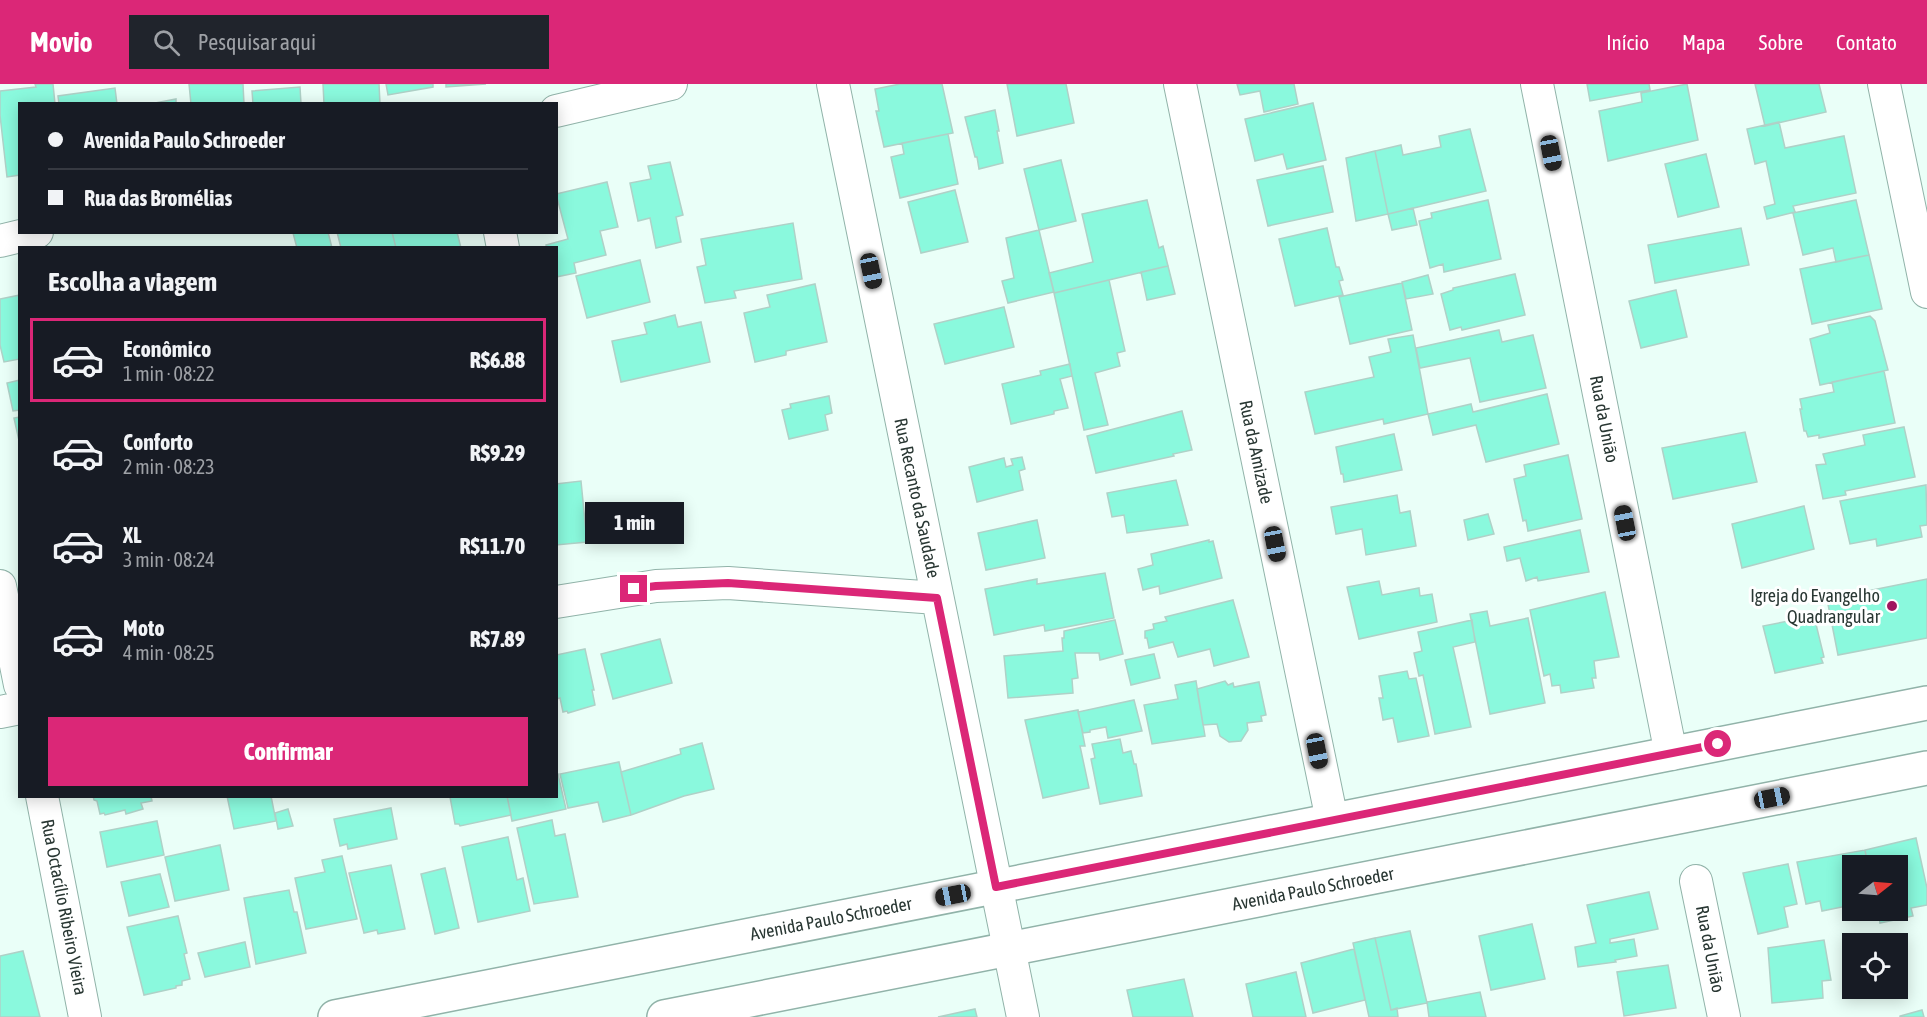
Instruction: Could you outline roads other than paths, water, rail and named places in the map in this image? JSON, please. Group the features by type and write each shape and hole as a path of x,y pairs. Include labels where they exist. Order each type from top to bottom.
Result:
{"main road":[{"name":"Avenida Paulo Schroeder","path":"335,1017 1927,703"},
{"name":"Avenida Paulo Schroeder","path":"664,1017 1927,768"}],"street":[{"path":"558,111 671,84"},
{"name":"Rua Recanto da Saudade","path":"833,84 1023,1017"},
{"name":"Rua da Amizade","path":"1180,84 1332,820"},
{"name":"Rua da União","path":"1538,84 1671,754"},
{"path":"1884,84 1927,292"},
{"path":"0,241 29,234"},
{"path":"558,602 656,586 728,583 937,598"},
{"path":"0,586 18,675"},
{"path":"0,712 18,708"},
{"name":"Rua Octacílio Ribeiro Vieira","path":"42,798 85,1017"},
{"name":"Rua da União","path":"1696,881 1724,1017"}],"place":[{"name":"Igreja do Evangelho Quadrangular","path":"1892,606"}]}
